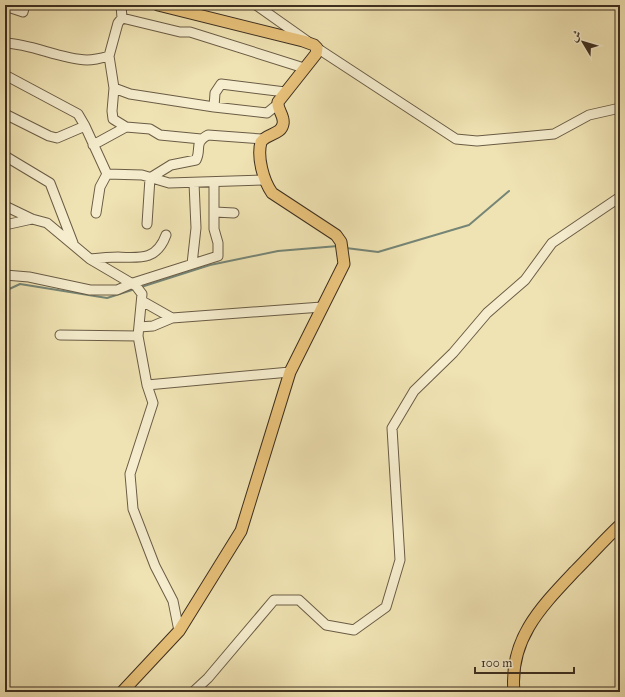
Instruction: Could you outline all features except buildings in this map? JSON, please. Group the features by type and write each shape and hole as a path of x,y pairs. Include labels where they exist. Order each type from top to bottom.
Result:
{"main road":[{"path":"122,692 179,631 241,531 290,372 344,264 341,242 331,231 272,193 264,180 260,146 262,139 276,133 283,125 283,119 278,104 285,92 316,54 314,46 158,5"},
{"path":"514,692 513,678 516,654 526,630 547,601 620,525"}],"street":[{"path":"5,6 23,12 25,5"},
{"path":"121,5 122,18 118,23 108,56 114,88 112,111 113,119 126,127 150,129 160,135 201,139"},
{"path":"256,5 314,46 456,139 477,141 554,134 589,115 620,108"},
{"path":"122,18 190,32 304,68"},
{"path":"5,44 24,45 77,59 89,60 108,56"},
{"path":"5,75 78,114 86,126 107,174"},
{"path":"214,107 214,93 221,84 285,92"},
{"path":"114,88 130,94 214,107 268,113 278,104"},
{"path":"5,114 49,136 58,138 86,126"},
{"path":"94,145 126,127"},
{"path":"150,178 170,165 196,160 198,157 198,145 201,139 208,135 262,139"},
{"path":"5,156 50,184 73,244"},
{"path":"107,174 142,175 169,183 264,180"},
{"path":"96,213 100,187 107,174"},
{"path":"147,224 150,178"},
{"path":"5,275 29,277 90,290 117,290 218,256 218,243 214,229 214,182"},
{"path":"192,264 196,228 194,183"},
{"path":"193,692 208,678 274,600 299,600 326,626 354,630 386,607 400,560 392,428 414,391 453,353 487,313 525,280 552,243 620,197"},
{"path":"5,206 47,223 90,259 134,284 142,298 172,318"},
{"path":"215,212 234,213"},
{"path":"5,225 32,218"},
{"path":"90,259 137,258 149,256 162,246 166,235"},
{"path":"142,298 139,332 147,385 152,403 130,474 133,509 155,566 173,601 179,631"},
{"path":"60,335 139,332 172,318 322,307"},
{"path":"147,385 290,372"}],"waterway":[{"path":"346,248 378,252 469,225 509,191"},
{"path":"141,287 210,265 278,251 338,246"},
{"path":"5,291 20,284 107,298 135,289"}]}
